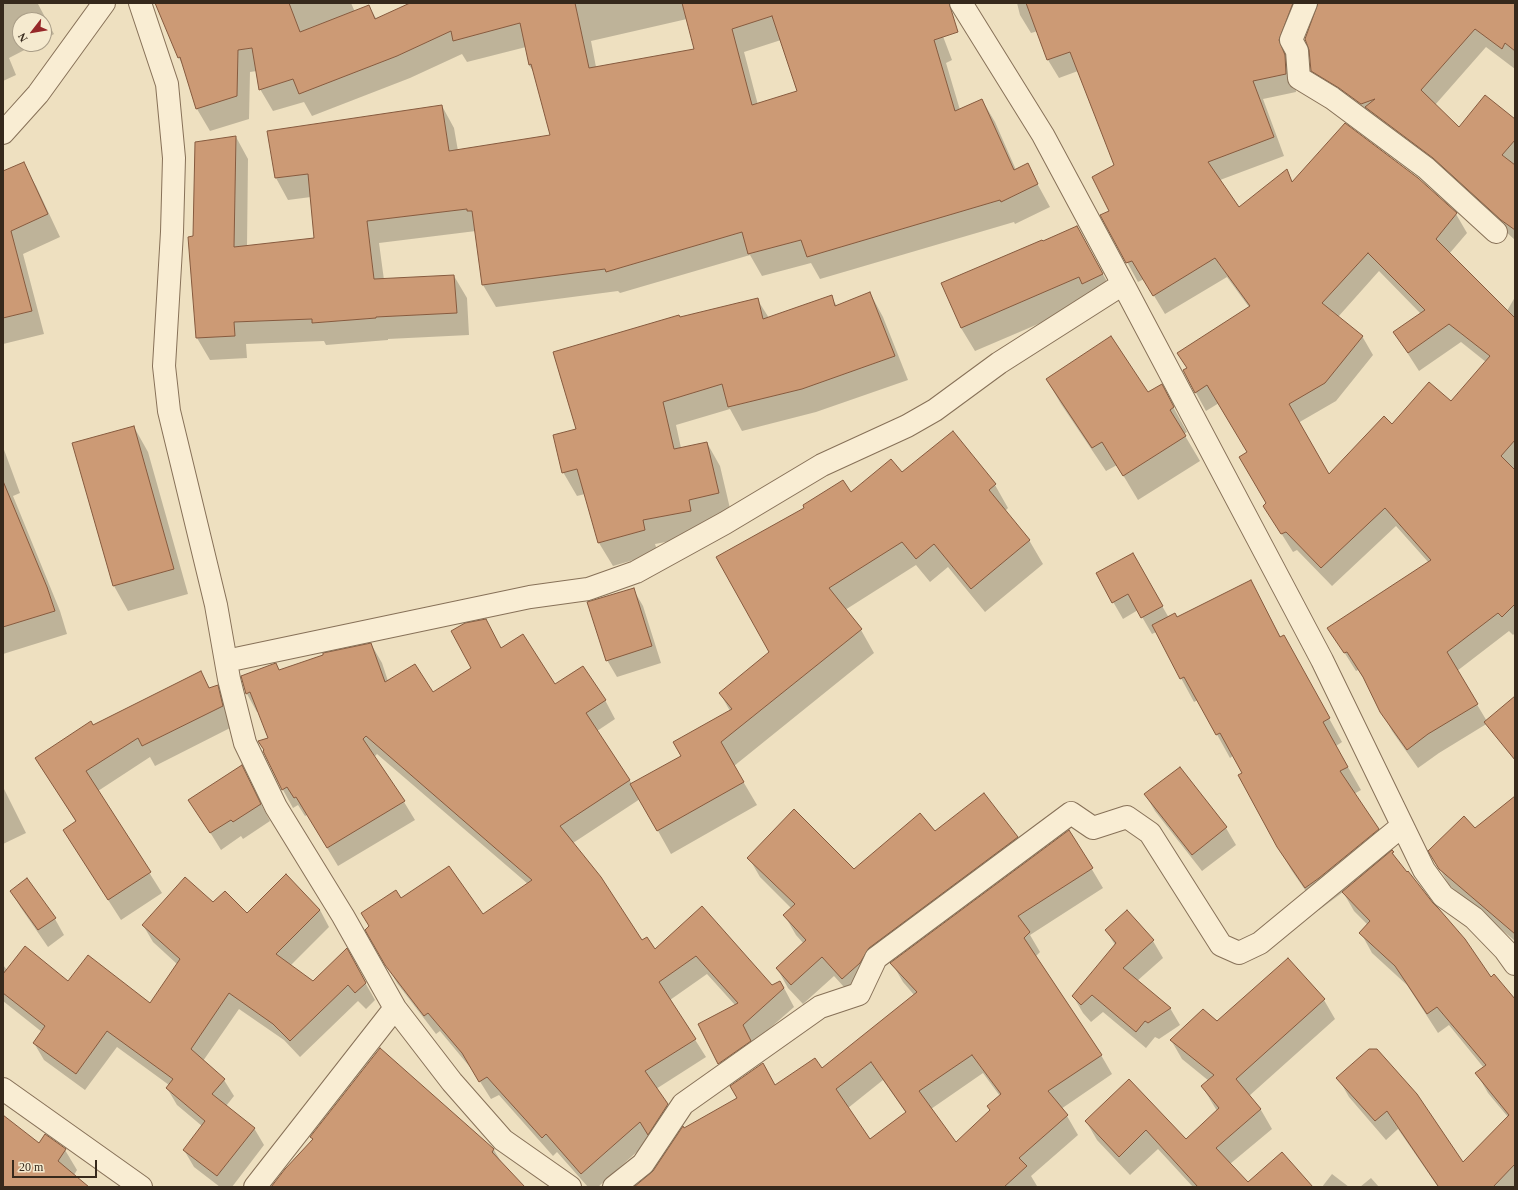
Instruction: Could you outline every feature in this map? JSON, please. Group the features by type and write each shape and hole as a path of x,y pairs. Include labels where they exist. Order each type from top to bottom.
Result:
{"street":[{"path":"3,133 38,94 104,3"},
{"path":"140,3 167,84 174,158 172,232 164,366 168,411 216,605 229,679 245,743 276,807 343,916 395,1008 452,1082 503,1140 570,1187"},
{"path":"961,3 1043,135 1123,284 1322,660 1424,870 1443,896 1474,918 1505,950 1515,964"},
{"path":"1306,3 1291,40 1296,51 1299,78 1332,98 1426,168 1496,232"},
{"path":"226,661 530,597 588,589 636,572 725,523 822,465 907,426 935,410 999,363 1123,284"},
{"path":"614,1187 643,1164 683,1104 820,1007 859,994 876,958 1071,813 1093,828 1127,816 1150,833 1221,945 1239,953 1260,943 1402,826"},
{"path":"255,1187 395,1008"},
{"path":"3,1089 141,1187"}],"building":[{"path":"155,3 289,3 300,32 369,5 375,19 410,3 575,3 589,68 694,49 682,3 949,3 958,32 934,40 955,111 982,99 1014,170 1028,163 1038,184 1001,202 1000,200 807,257 801,240 748,254 742,232 606,272 605,269 482,285 472,211 467,211 467,209 367,221 374,279 454,275 457,313 376,317 312,323 312,319 234,322 235,336 196,338 188,237 193,236 195,142 236,136 234,247 314,238 308,174 275,178 267,131 442,105 449,151 550,135 531,64 529,65 520,23 453,41 451,31 397,56 299,94 293,79 259,90 252,48 238,50 237,96 196,109 180,57 178,58","holes":["772,16 797,91 752,105 732,29"]},
{"path":"1026,3 1293,3 1279,40 1285,55 1286,74 1253,81 1274,137 1208,162 1239,207 1287,169 1292,182 1345,123 1418,178 1457,213 1436,239 1515,318 1515,440 1501,456 1515,470 1515,604 1502,617 1498,613 1447,652 1478,704 1428,734 1407,750 1380,712 1363,677 1347,652 1344,653 1327,628 1431,560 1385,508 1321,568 1286,532 1281,534 1263,506 1266,503 1239,457 1247,452 1207,385 1195,393 1183,370 1187,368 1177,353 1250,306 1215,258 1153,296 1132,261 1126,263 1100,215 1109,211 1092,177 1114,165 1070,52 1047,60","holes":["1368,253 1425,310 1393,332 1408,353 1449,324 1490,356 1451,401 1429,382 1392,424 1384,416 1329,474 1289,404 1325,383 1363,336 1322,303"]},
{"path":"1318,3 1515,3 1515,51 1505,43 1502,49 1475,29 1421,90 1459,127 1485,95 1515,119 1515,140 1502,155 1515,165 1515,230 1501,220 1433,158 1365,107 1375,99 1361,104 1339,88 1311,71 1309,50 1305,39"},
{"path":"24,162 48,214 11,231 32,311 3,318 3,171"},
{"path":"1077,226 1103,274 1082,284 1079,277 961,328 941,283"},
{"path":"870,292 895,356 802,389 728,407 722,384 663,402 674,449 707,442 719,493 689,500 691,511 643,520 645,530 598,543 577,469 562,473 553,435 576,429 553,352 679,315 680,317 758,298 763,319 832,295 835,306"},
{"path":"1111,336 1148,392 1162,384 1174,407 1170,410 1186,436 1123,476 1102,442 1092,448 1046,379"},
{"path":"134,426 174,569 113,586 72,443"},
{"path":"953,431 996,484 989,490 1030,540 971,589 934,544 916,559 902,542 829,588 862,629 721,742 744,782 657,831 630,784 681,756 673,742 732,709 719,693 769,652 716,557 804,508 803,505 843,480 851,492 891,459 902,472"},
{"path":"3,481 47,587 55,611 3,627"},
{"path":"1133,553 1163,606 1141,618 1128,594 1112,603 1096,573"},
{"path":"1251,580 1280,637 1284,635 1330,718 1323,722 1348,767 1340,771 1379,829 1305,888 1277,847 1238,775 1242,773 1220,733 1216,735 1184,677 1180,679 1152,625 1175,613 1177,617"},
{"path":"634,588 652,646 606,661 587,602"},
{"path":"486,619 501,648 523,634 555,684 583,666 606,700 586,713 630,780 560,826 601,877 642,940 647,937 655,949 702,906 772,985 780,981 784,988 743,1025 751,1041 718,1064 698,1024 738,1003 696,956 659,982 696,1039 645,1071 668,1104 648,1135 640,1122 581,1174 546,1134 542,1138 487,1077 479,1082 462,1053 428,1013 424,1016 385,965 365,930 369,926 361,913 396,890 401,898 449,866 483,914 532,880 366,736 363,739 405,801 327,848 296,797 294,798 287,787 282,790 263,751 264,750 258,741 268,738 250,692 246,694 241,676 276,663 279,670 323,655 323,653 371,643 385,682 415,664 433,692 471,668 451,631 465,623"},
{"path":"201,671 209,688 218,685 223,706 142,746 138,738 86,771 151,872 108,900 63,830 76,821 35,758 91,721 93,725"},
{"path":"1515,696 1515,760 1484,722"},
{"path":"242,765 261,804 233,822 231,820 210,833 188,800"},
{"path":"1180,767 1227,827 1192,855 1144,794"},
{"path":"984,793 1018,837 869,948 860,963 842,979 822,957 791,985 776,968 806,940 783,915 795,904 747,858 794,809 854,869 920,813 935,831"},
{"path":"1515,796 1515,934 1439,869 1428,851 1464,816 1475,828"},
{"path":"1069,830 1093,868 1018,916 1030,932 1024,938 1102,1055 1048,1091 1068,1115 1019,1158 1027,1166 1004,1187 634,1187 653,1171 683,1126 684,1128 737,1098 730,1086 763,1063 775,1085 815,1058 822,1068 917,992 890,963","holes":["972,1055 1001,1094 987,1106 990,1110 956,1142 919,1091","871,1062 906,1112 870,1139 836,1089"]},
{"path":"1392,850 1394,852 1392,853 1407,872 1408,871 1433,903 1465,939 1491,977 1494,974 1515,999 1515,1164 1493,1187 1437,1187 1438,1186 1387,1111 1375,1121 1336,1078 1369,1049 1377,1049 1417,1094 1463,1162 1509,1115 1475,1073 1486,1065 1437,1007 1427,1014 1395,966 1359,933 1370,921 1342,892"},
{"path":"286,874 320,910 276,954 313,981 347,948 366,983 355,993 348,985 290,1041 273,1024 229,993 191,1049 225,1079 212,1094 255,1128 217,1176 183,1150 205,1121 166,1088 173,1079 107,1031 76,1074 33,1043 45,1026 3,993 3,974 25,946 68,981 88,955 150,1003 180,959 142,925 185,877 213,902 225,891 247,913"},
{"path":"27,878 56,918 38,930 10,891"},
{"path":"1127,910 1154,940 1123,968 1171,1008 1148,1023 1145,1021 1136,1032 1092,995 1081,1005 1072,996 1116,943 1105,930"},
{"path":"1288,958 1325,999 1236,1079 1261,1109 1216,1148 1248,1182 1282,1152 1313,1187 1198,1187 1146,1130 1119,1157 1085,1121 1129,1079 1186,1139 1219,1108 1201,1086 1214,1075 1170,1040 1203,1009 1217,1021"},
{"path":"380,1048 494,1149 492,1152 525,1187 271,1187 285,1169 313,1139 310,1137"},
{"path":"3,1115 39,1143 45,1134 66,1149 58,1161 89,1187 3,1187"}]}
